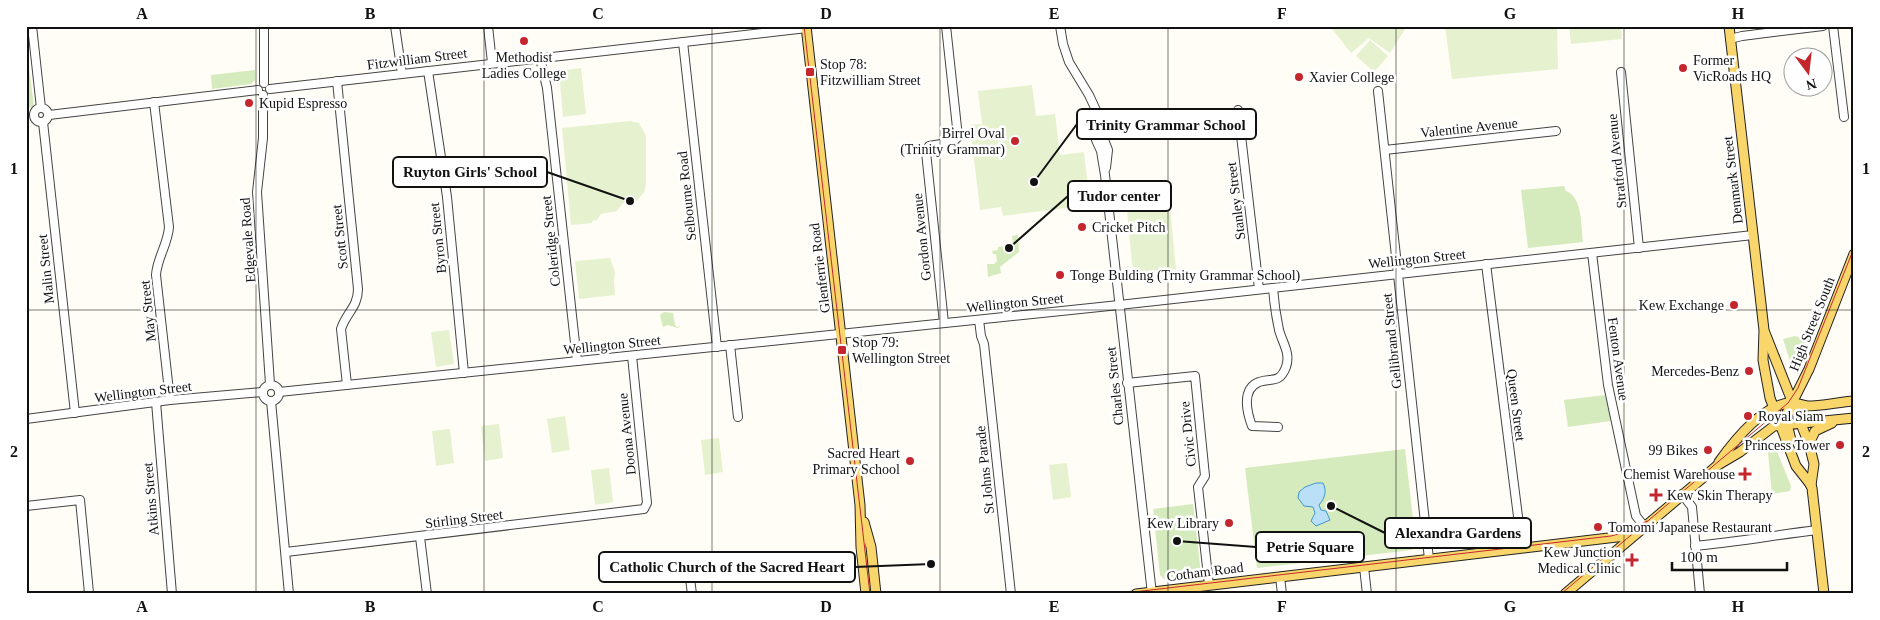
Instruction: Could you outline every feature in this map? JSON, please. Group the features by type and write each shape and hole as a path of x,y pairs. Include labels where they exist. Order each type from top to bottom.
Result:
{"main road":[{"name":"Denmark Street","path":"1729,26 1764,330 1763,360 1768,393 1773,409 1783,425 1796,466 1811,485"},
{"name":"Glenferrie Road","path":"806,27 842,334 860,507 861,547 866,594"},
{"name":"High Street South","path":"1783,425 1809,369 1854,254"},
{"name":"Denmark Street","path":"1764,330 1809,444 1814,466 1811,485 1824,594"},
{"path":"1718,464 1736,440 1773,409 1793,403 1809,406 1854,401"},
{"path":"1567,593 1718,464 1744,448 1769,429 1783,425 1854,418"},
{"path":"1809,444 1817,430 1843,419"},
{"name":"Glenferrie Road","path":"860,507 871,547 876,594"},
{"name":"Cotham Road","path":"1136,594 1634,534"}],"street":[{"path":"32,26 40,108"},
{"path":"49,115 154,102 260,92 268,93 264,26"},
{"path":"395,26 402,74"},
{"path":"488,26 492,63"},
{"name":"Gordon Avenue","path":"944,323 927,147 932,144 953,142 957,139 958,134 946,26"},
{"name":"Charles Street","path":"1060,26 1069,62 1089,95 1096,111 1096,140 1101,151 1105,175 1152,593"},
{"path":"1730,39 1740,36 1823,26"},
{"path":"1833,26 1844,117"},
{"name":"Fitzwilliam Street","path":"267,86 402,74 806,27"},
{"name":"Selbourne Road","path":"682,42 716,347"},
{"name":"Coleridge Street","path":"544,58 577,361"},
{"name":"Byron Street","path":"428,71 447,197 464,373"},
{"name":"Stratford Avenue","path":"1621,72 1638,248"},
{"name":"Scott Street","path":"337,81 358,289 358,300 343,322 341,329 347,385"},
{"name":"Gellibrand Street","path":"1378,91 1429,559"},
{"name":"Edgevale Road","path":"260,92 263,138 257,192 270,384"},
{"name":"May Street","path":"154,102 169,227 169,236 156,266 156,275 170,400"},
{"path":"40,108 45,109 49,115"},
{"path":"40,108 30,117 42,122 47,120 49,115"},
{"name":"Stanley Street","path":"1238,110 1259,290"},
{"name":"Malin Street","path":"42,122 75,413"},
{"name":"Valentine Avenue","path":"1385,150 1556,131"},
{"name":"Wellington Street","path":"279,392 1119,305 1753,235"},
{"name":"Fenton Avenue","path":"1592,253 1609,390 1636,516 1644,526"},
{"name":"Queen Street","path":"1486,264 1522,548"},
{"path":"1273,288 1274,307 1280,333 1287,348 1288,360 1281,376 1274,381 1256,382 1247,398 1247,414 1252,426 1278,427"},
{"name":"St Johns Parade","path":"981,319 981,336 984,344 1011,594"},
{"path":"730,345 738,417"},
{"name":"Doona Avenue","path":"632,356 647,502 646,508"},
{"name":"Civic Drive","path":"1128,383 1195,376 1205,476 1198,487 1209,585"},
{"path":"270,384 277,387 279,392 276,399 272,401 266,400 262,392 265,386 270,384"},
{"name":"Wellington Street","path":"26,419 170,400 262,392"},
{"path":"272,401 289,594"},
{"name":"Atkins Street","path":"156,402 172,594"},
{"path":"1682,494 1692,507 1700,594"},
{"path":"26,506 80,500 88,594"},
{"name":"Stirling Street","path":"286,552 639,511 646,508"},
{"path":"1695,546 1817,530"},
{"path":"420,537 427,594"},
{"path":"687,556 692,594"},
{"path":"1364,567 1367,594"},
{"path":"1280,577 1282,594"}],"green space":[{"path":"1330,26 1407,26 1390,53 1369,38 1351,53"},
{"path":"1445,26 1557,26 1558,69 1452,79"},
{"path":"1569,26 1621,26 1622,39 1571,44"},
{"path":"1370,40 1388,56 1374,72 1356,56"},
{"path":"26,42 34,107 26,108"},
{"path":"581,68 586,114 563,117 559,71"},
{"path":"255,70 255,80 251,84 212,89 211,75"},
{"name":"Birrel Oval (Trinity Grammar)","path":"1032,85 1036,116 1055,114 1060,155 1084,152 1090,205 1003,216 1001,207 980,210 970,125 982,124 978,91"},
{"path":"630,121 639,123 646,136 646,185 644,192 636,202 623,203 617,211 601,214 592,223 571,225 562,128"},
{"path":"1564,186 1566,191 1576,199 1580,213 1583,242 1528,248 1521,190"},
{"path":"1170,207 1176,269 1133,273 1127,211"},
{"path":"1018,235 1019,252 1000,267 1001,273 988,277 987,264 994,264 997,261 996,254 993,254 992,251 998,250 998,247 1013,245 1012,236"},
{"path":"610,258 615,272 615,295 579,299 575,261"},
{"path":"664,312 673,313 675,325 677,327 681,326 678,328 668,325 663,327 660,315"},
{"path":"449,330 454,364 436,367 431,332"},
{"path":"1795,336 1807,340 1794,365 1791,364 1783,339"},
{"path":"1605,395 1611,421 1568,427 1564,400"},
{"path":"565,416 570,450 552,453 547,419"},
{"path":"499,424 503,458 485,461 481,426"},
{"path":"450,429 454,463 436,466 432,431"},
{"path":"719,438 723,472 705,475 701,440"},
{"path":"1767,443 1776,449 1791,486 1790,491 1772,494"},
{"path":"1405,449 1416,545 1412,550 1257,568 1245,468"},
{"path":"1067,463 1071,497 1053,500 1049,465"},
{"path":"609,468 613,502 595,505 591,470"},
{"path":"1193,504 1201,574 1164,579 1160,575 1153,509"}],"water":[{"path":"1316,483 1323,483 1325,494 1319,505 1321,510 1326,511 1330,520 1316,526 1311,521 1315,513 1313,507 1304,506 1298,498 1299,492 1305,487"}],"tram line":[{"path":"804,26 870,594"},
{"path":"1561,594 1788,403 1798,388 1854,248"},
{"path":"1117,594 1611,536 1630,531 1647,521"}],"place":[{"name":"Methodist Ladies College","path":"524,41"},
{"name":"Former VicRoads HQ","path":"1683,68"},
{"name":"Stop 78: Fitzwilliam Street","path":"810,72"},
{"name":"Xavier College","path":"1299,77"},
{"name":"Kupid Espresso","path":"249,103"},
{"name":"Birrel Oval (Trinity Grammar)","path":"1015,141"},
{"name":"Trinity Grammar School","path":"1034,182"},
{"name":"Ruyton Girls' School","path":"630,201"},
{"name":"Cricket Pitch","path":"1082,227"},
{"name":"Tudor center","path":"1009,248"},
{"name":"Tonge Bulding (Trnity Grammar School)","path":"1060,275"},
{"name":"Kew Exchange","path":"1734,305"},
{"name":"Stop 79: Wellington Street","path":"842,350"},
{"name":"Mercedes-Benz","path":"1749,371"},
{"name":"Royal Siam","path":"1748,416"},
{"name":"Princess Tower","path":"1840,445"},
{"name":"99 Bikes","path":"1708,450"},
{"name":"Sacred Heart Primary School","path":"910,461"},
{"name":"Chemist Warehouse","path":"1745,474"},
{"name":"Kew Skin Therapy","path":"1656,495"},
{"name":"Alexandra Gardens","path":"1331,506"},
{"name":"Kew Library","path":"1229,523"},
{"name":"Tomomi Japanese Restaurant","path":"1598,527"},
{"name":"Petrie Square","path":"1177,541"},
{"name":"Kew Junction Medical Clinic","path":"1632,560"},
{"name":"Catholic Church of the Sacred Heart","path":"931,564"}]}
